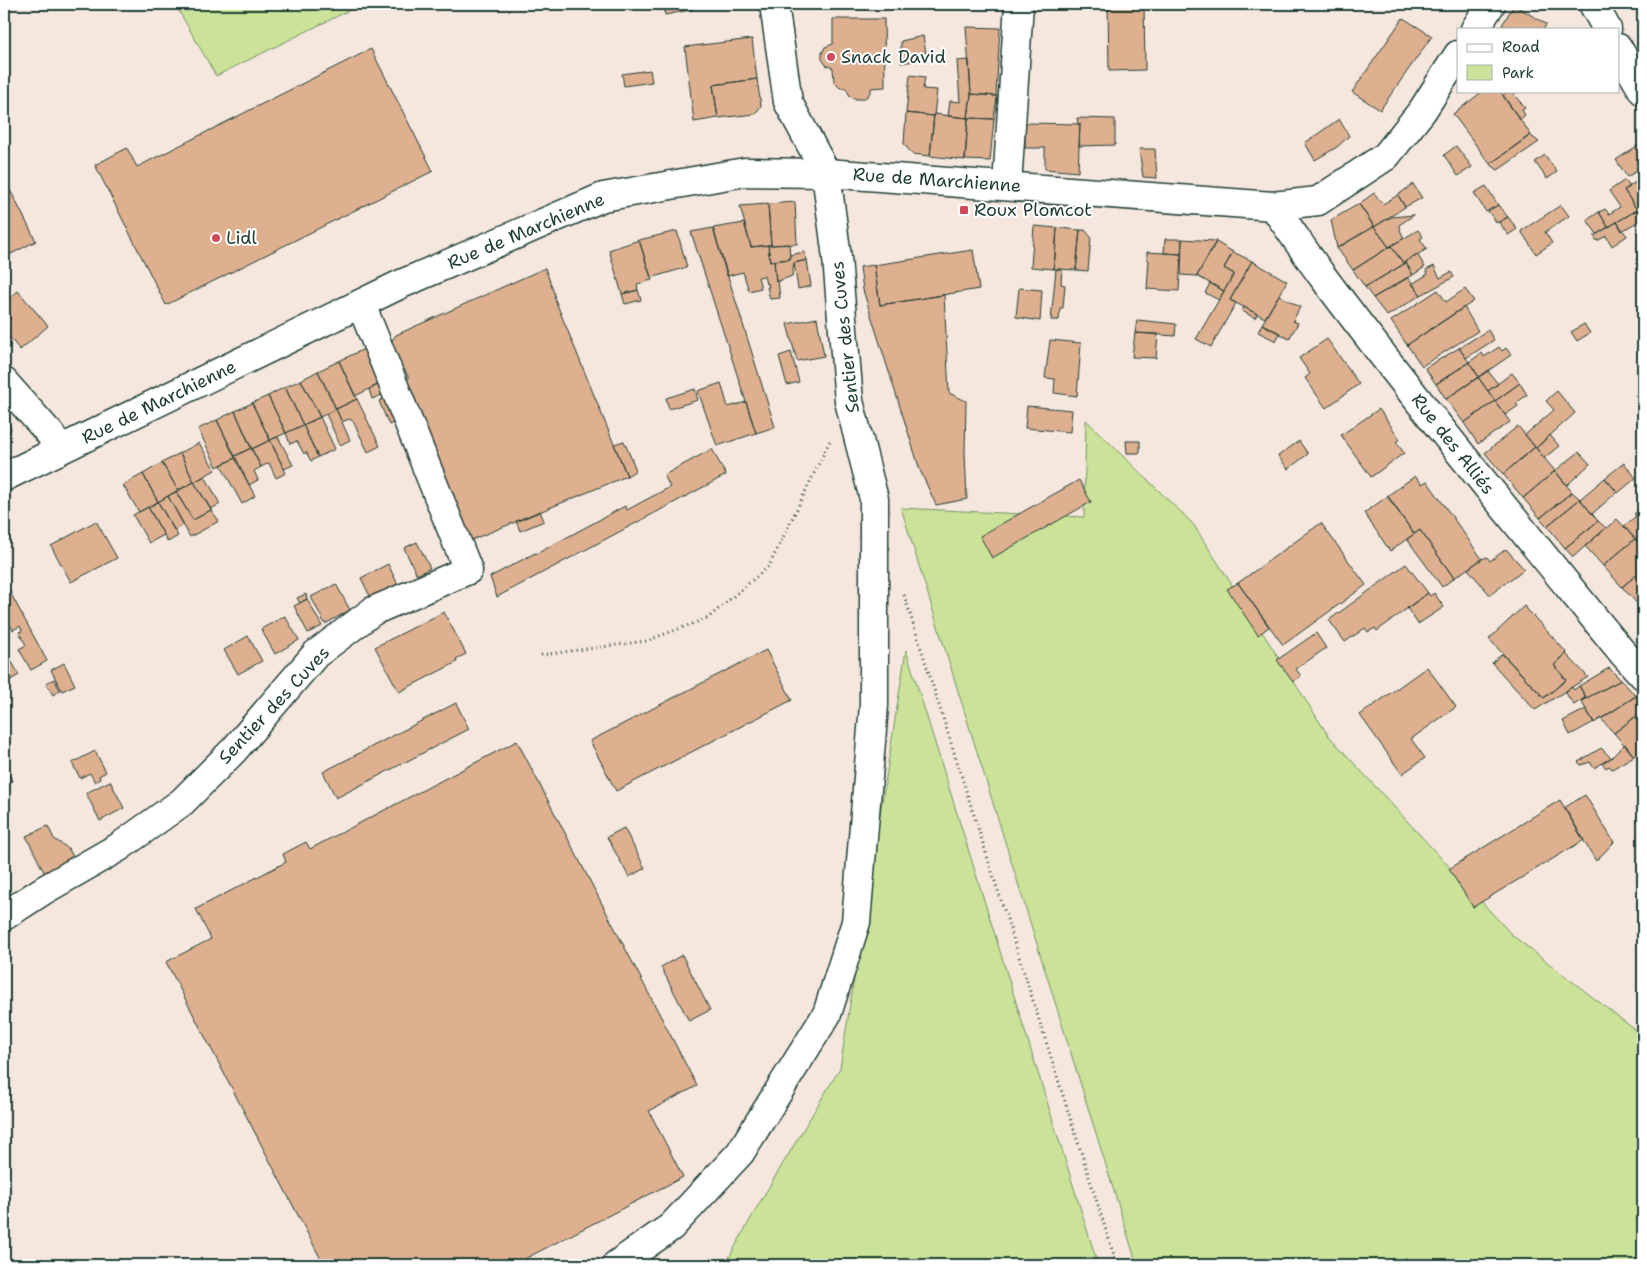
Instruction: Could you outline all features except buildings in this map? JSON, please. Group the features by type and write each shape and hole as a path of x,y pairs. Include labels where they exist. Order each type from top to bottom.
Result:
{"street":[{"path":"774,4 788,102 826,173"},
{"path":"1007,185 1019,4"},
{"path":"1476,28 1491,4"},
{"path":"1593,4 1606,28"},
{"path":"1620,51 1643,91"},
{"name":"Rue de Marchienne","path":"4,477 399,286 603,197 745,172 826,173 1274,206 1318,200 1386,156 1422,111 1457,57"},
{"name":"Sentier des Cuves","path":"616,1265 671,1226 740,1153 828,1014 856,922 874,705 874,499 849,401 837,258 826,173"},
{"name":"Rue des Alliés","path":"1274,206 1322,276 1415,396 1498,501 1643,675"},
{"name":"Sentier des Cuves","path":"4,916 44,890 120,847 182,802 234,750 323,648 374,611 468,570 361,304"},
{"path":"4,382 51,435 58,451"}],"path":[{"path":"541,655 646,641 708,618 769,566 849,401"},
{"path":"904,594 1117,1265"}],"green space":[{"path":"175,4 362,4 216,76"},
{"path":"1086,420 1193,524 1328,735 1512,935 1643,1036 1643,1265 1137,1265 901,508 1084,517"},
{"path":"906,650 1098,1265 725,1265 760,1202 840,1068"}],"place":[{"name":"Snack David","path":"831,57"},
{"name":"Roux Plomcot","path":"964,210"},
{"name":"Lidl","path":"216,238"}]}
